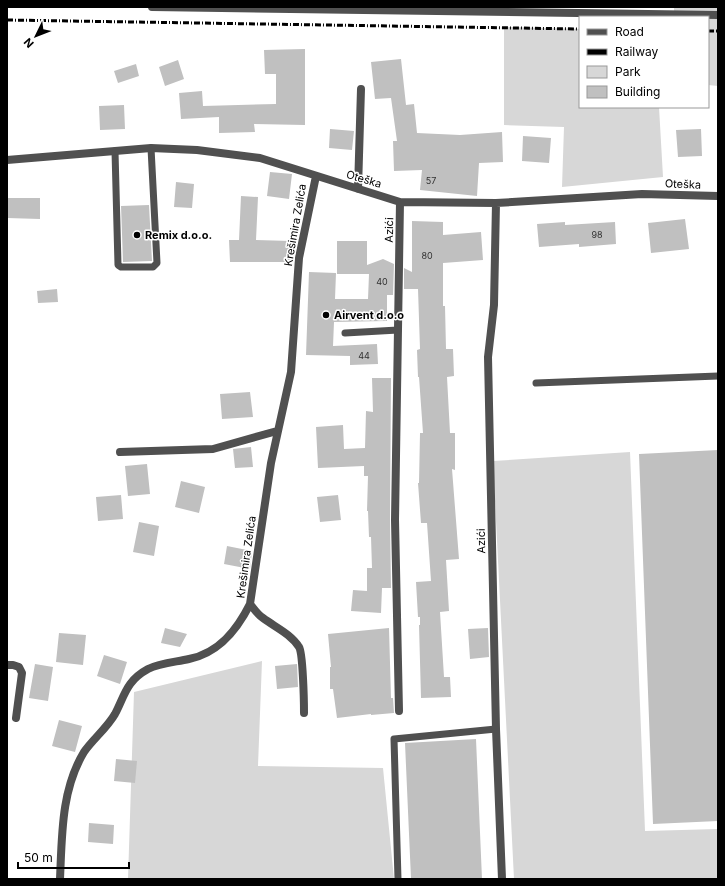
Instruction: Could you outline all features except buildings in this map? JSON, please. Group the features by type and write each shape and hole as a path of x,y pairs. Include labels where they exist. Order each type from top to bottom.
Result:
{"street":[{"path":"152,7 625,10 718,15"},
{"path":"358,189 361,89"},
{"name":"Oteška","path":"7,160 151,148 196,150 260,158 400,202 496,203 642,194 718,196"},
{"name":"Krešimira Zelića","path":"60,879 64,810 73,775 84,752 114,715 128,685 134,678 150,668 191,659 206,654 217,647 226,640 242,621 250,604 271,463 291,372 299,258 316,176"},
{"name":"Azići","path":"399,711 395,520 400,202"},
{"name":"Azići","path":"496,203 494,305 488,357 496,729 502,879"},
{"path":"120,452 213,449 277,431"},
{"path":"250,604 262,618 273,624 294,640 300,649 304,712"},
{"path":"7,665 19,667 22,673 16,718"}],"lane":[{"path":"115,151 118,265 121,267 153,266 157,263 151,148"},
{"path":"345,333 398,330"},
{"path":"536,383 718,376"},
{"path":"398,879 394,739 496,729"}],"green space":[{"path":"674,7 718,7 718,86 709,85 709,16 674,16"},
{"path":"504,27 579,29 579,108 659,108 663,177 562,187 564,127 504,125"},
{"path":"630,452 645,831 718,829 718,879 514,879 493,461"},
{"path":"262,661 258,766 383,768 394,879 128,879 134,692"}],"railway":[{"path":"7,20 579,29"},
{"path":"709,31 718,31"}],"place":[{"name":"Remix d.o.o.","path":"137,235"},
{"name":"Airvent d.o.o","path":"326,315"}]}
